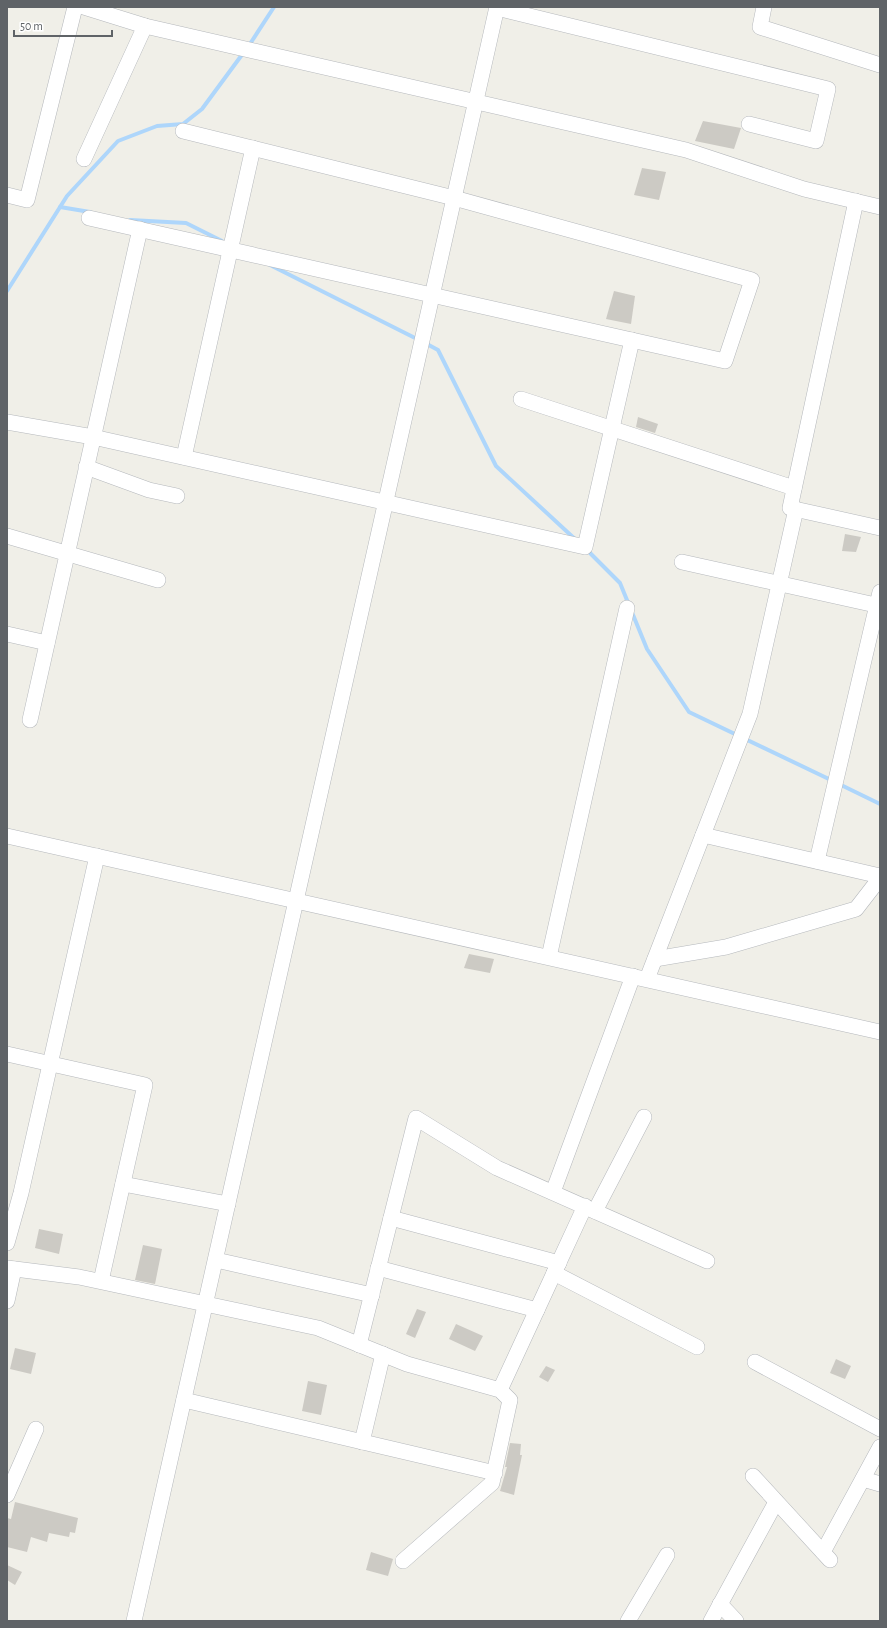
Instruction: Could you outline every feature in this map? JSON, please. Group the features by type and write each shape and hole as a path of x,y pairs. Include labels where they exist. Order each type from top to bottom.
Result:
{"street":[{"path":"7,195 27,200 75,7"},
{"path":"84,7 145,26 686,150 804,189 880,207"},
{"path":"764,7 760,27 880,65"},
{"path":"134,1621 497,8 828,89 816,141 749,124"},
{"path":"84,159 145,26"},
{"path":"89,218 725,360 752,280 454,198 183,131"},
{"path":"184,457 253,148"},
{"path":"856,201 790,508 880,528"},
{"path":"30,720 140,229"},
{"path":"7,422 93,437 585,547 632,340"},
{"path":"521,399 794,488"},
{"path":"86,467 149,490 177,496"},
{"path":"647,980 750,714 796,509"},
{"path":"7,536 158,580"},
{"path":"682,562 780,583 879,601 817,861"},
{"path":"549,957 627,608"},
{"path":"7,634 47,643"},
{"path":"655,959 726,947 856,909 880,877 704,835"},
{"path":"7,836 880,1032"},
{"path":"7,1242 21,1193 97,856"},
{"path":"553,1192 632,976"},
{"path":"7,1054 145,1085 101,1282"},
{"path":"500,1390 556,1268 644,1117"},
{"path":"359,1345 416,1118 497,1168 707,1260"},
{"path":"123,1184 228,1204"},
{"path":"391,1218 556,1268 697,1347"},
{"path":"216,1260 372,1295"},
{"path":"7,1301 11,1268 79,1277 318,1328 407,1364 500,1390 510,1400 492,1483 403,1560"},
{"path":"378,1268 537,1310"},
{"path":"362,1442 383,1354"},
{"path":"755,1362 880,1429"},
{"path":"184,1400 495,1473"},
{"path":"7,1495 36,1429"},
{"path":"753,1476 827,1556 863,1479 880,1447"},
{"path":"863,1479 880,1484"},
{"path":"711,1621 776,1502"},
{"path":"628,1621 667,1555"},
{"path":"720,1604 736,1621"}],"building":[{"path":"703,121 741,128 734,149 695,141"},
{"path":"642,168 666,172 659,200 634,195"},
{"path":"614,291 635,296 631,324 606,319"},
{"path":"638,417 658,424 655,433 636,427"},
{"path":"845,534 861,537 856,552 842,551"},
{"path":"469,954 494,959 490,973 464,968"},
{"path":"39,1229 63,1234 59,1254 35,1248"},
{"path":"143,1245 162,1249 155,1284 135,1280"},
{"path":"417,1309 426,1312 415,1338 406,1334"},
{"path":"456,1324 483,1336 475,1351 449,1339"},
{"path":"15,1348 36,1353 31,1374 10,1369"},
{"path":"836,1359 851,1366 845,1379 830,1373"},
{"path":"546,1366 555,1370 548,1382 539,1377"},
{"path":"308,1381 327,1385 321,1415 302,1411"},
{"path":"510,1443 521,1444 520,1455 522,1455 514,1495 500,1491 507,1467 505,1467"},
{"path":"15,1502 78,1518 75,1533 70,1532 69,1537 49,1533 47,1542 31,1537 27,1552 7,1547 7,1518 11,1519"},
{"path":"371,1552 393,1559 388,1576 366,1570"},
{"path":"7,1565 22,1572 15,1585 7,1580"}],"waterway":[{"path":"248,47 274,7"},
{"path":"7,291 67,196 118,141 157,126 183,124 202,109 244,52"},
{"path":"60,207 90,212"},
{"path":"130,220 186,223 222,241"},
{"path":"270,265 419,340"},
{"path":"425,343 438,350 496,466 576,540"},
{"path":"587,550 620,583 647,649 689,712 833,781"},
{"path":"839,784 880,804"}]}
